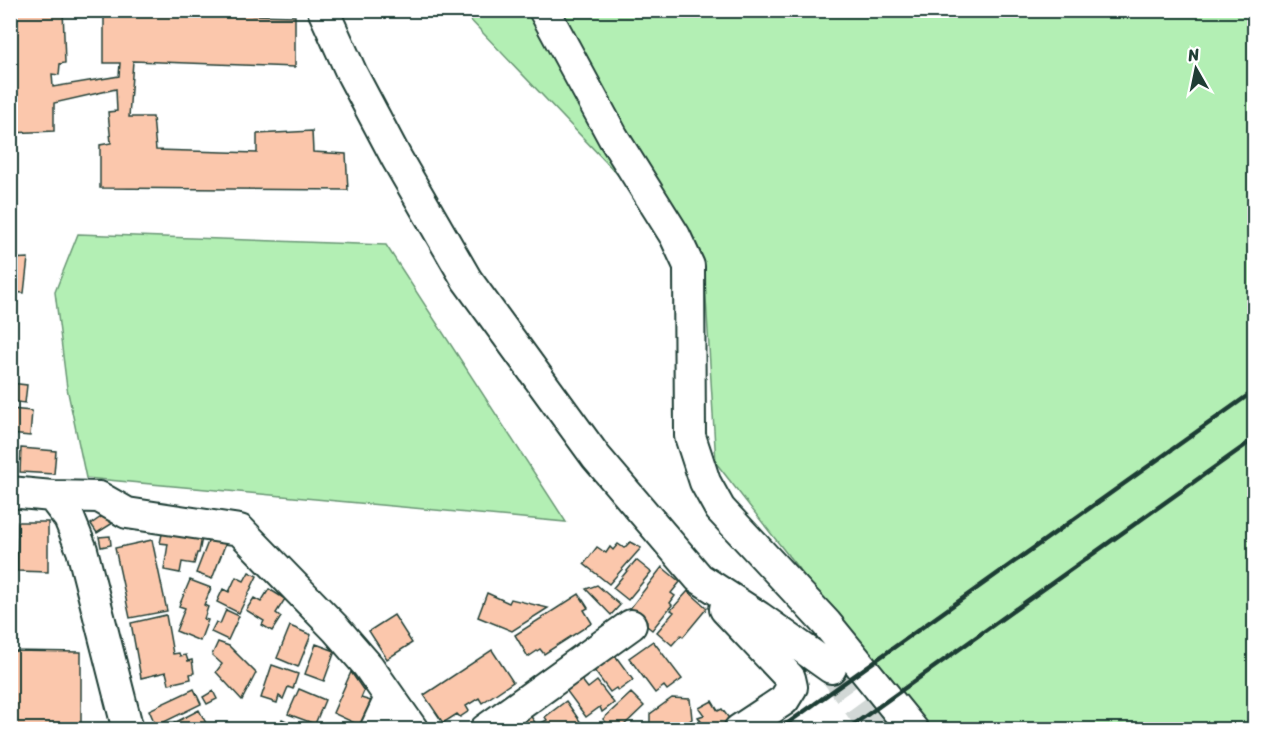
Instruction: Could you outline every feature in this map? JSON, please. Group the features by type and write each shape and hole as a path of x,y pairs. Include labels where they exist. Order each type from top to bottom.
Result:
{"street":[{"path":"323,10 352,74 397,159 468,280 596,457 699,578 831,668"},
{"path":"544,10 613,137 675,236 689,266 690,436 705,482 720,508 826,623 913,729"},
{"path":"10,492 52,496 99,496 127,513 240,530 336,629 368,666 413,729"},
{"path":"52,496 69,518 82,550 128,729"},
{"path":"714,588 716,599 790,678 792,687 784,700 739,729"},
{"path":"485,729 631,625"},
{"path":"375,729 390,698"}],"green space":[{"path":"462,11 1254,11 1254,729 917,729 909,710 716,463 704,265"},
{"path":"78,234 386,245 566,522 86,478 67,388 55,292"}],"building":[{"path":"10,10 63,10 65,63 60,64 59,75 52,74 53,87 119,76 120,63 104,63 104,11 228,15 227,10 253,10 253,15 295,16 295,67 133,61 129,117 153,117 156,150 257,153 257,134 312,131 313,152 346,154 348,190 100,188 100,145 111,143 108,112 117,111 116,89 54,103 54,131 10,133"},
{"path":"28,258 24,293 10,292 10,259"},
{"path":"10,383 27,385 25,403 10,401"},
{"path":"10,409 32,411 30,436 10,434"},
{"path":"21,448 56,451 54,474 20,472"},
{"path":"107,513 113,523 97,533 91,524"},
{"path":"18,522 48,522 48,572 17,571"},
{"path":"164,525 203,532 199,553 197,553 194,564 182,562 180,573 164,570 168,544 160,543"},
{"path":"211,534 227,540 212,579 196,573"},
{"path":"110,536 111,545 101,547 99,537"},
{"path":"152,540 167,611 130,618 115,548"},
{"path":"630,542 641,548 609,584 584,564 597,547 606,553 610,547 613,550 618,544 624,548"},
{"path":"636,560 651,572 628,600 613,588"},
{"path":"662,567 680,582 671,593 675,596 670,603 672,605 652,630 628,611"},
{"path":"249,572 257,576 239,613 217,602 223,589 229,592 236,577 244,581"},
{"path":"190,580 211,588 204,605 208,607 204,619 208,620 200,641 176,631 185,608 179,606"},
{"path":"597,585 620,605 611,615 586,589"},
{"path":"269,589 285,599 276,613 281,617 272,631 262,625 264,621 246,610 254,598 261,602"},
{"path":"688,591 707,608 683,637 681,635 672,645 657,632 674,612 671,610"},
{"path":"487,593 509,603 511,599 548,608 512,631 478,617"},
{"path":"579,594 588,608 584,610 592,623 544,654 540,649 528,657 515,635"},
{"path":"226,610 239,616 228,640 211,632 216,622 220,624"},
{"path":"166,615 173,654 186,655 188,661 192,660 194,673 190,674 191,679 169,684 166,672 141,678 131,623"},
{"path":"394,615 412,643 387,659 369,631"},
{"path":"290,626 311,635 298,667 277,658"},
{"path":"653,641 682,679 667,690 664,686 655,693 629,658"},
{"path":"218,642 229,646 256,673 242,700 216,672 222,664 212,655"},
{"path":"316,644 335,651 324,681 305,674"},
{"path":"492,650 513,682 482,703 479,698 466,706 469,711 460,717 457,714 443,723 424,695"},
{"path":"10,651 81,652 81,730 10,730"},
{"path":"614,654 633,680 618,691 616,688 610,692 593,669"},
{"path":"272,665 298,674 293,689 288,687 283,699 279,696 277,703 261,698"},
{"path":"351,672 364,691 361,698 374,702 361,726 333,713"},
{"path":"581,679 588,688 597,681 614,703 602,712 600,707 586,717 566,690"},
{"path":"194,689 201,704 156,726 149,710"},
{"path":"299,689 325,700 315,724 288,714"},
{"path":"213,691 217,699 207,704 203,697"},
{"path":"631,693 644,706 619,730 613,730 603,719"},
{"path":"672,698 690,699 692,719 678,730 650,730 650,714"},
{"path":"566,701 584,727 580,730 545,730 541,723 547,720 545,717"},
{"path":"712,701 718,711 722,709 734,725 727,730 707,730 698,717 704,715 699,708"},
{"path":"199,710 207,725 199,730 178,730 174,723"},
{"path":"528,712 540,730 504,730"},
{"path":"282,719 305,730 278,730"}],"tunnel":[{"path":"831,668 876,730"}],"railway":[{"path":"778,730 1254,391"},
{"path":"846,730 1254,439"}]}
